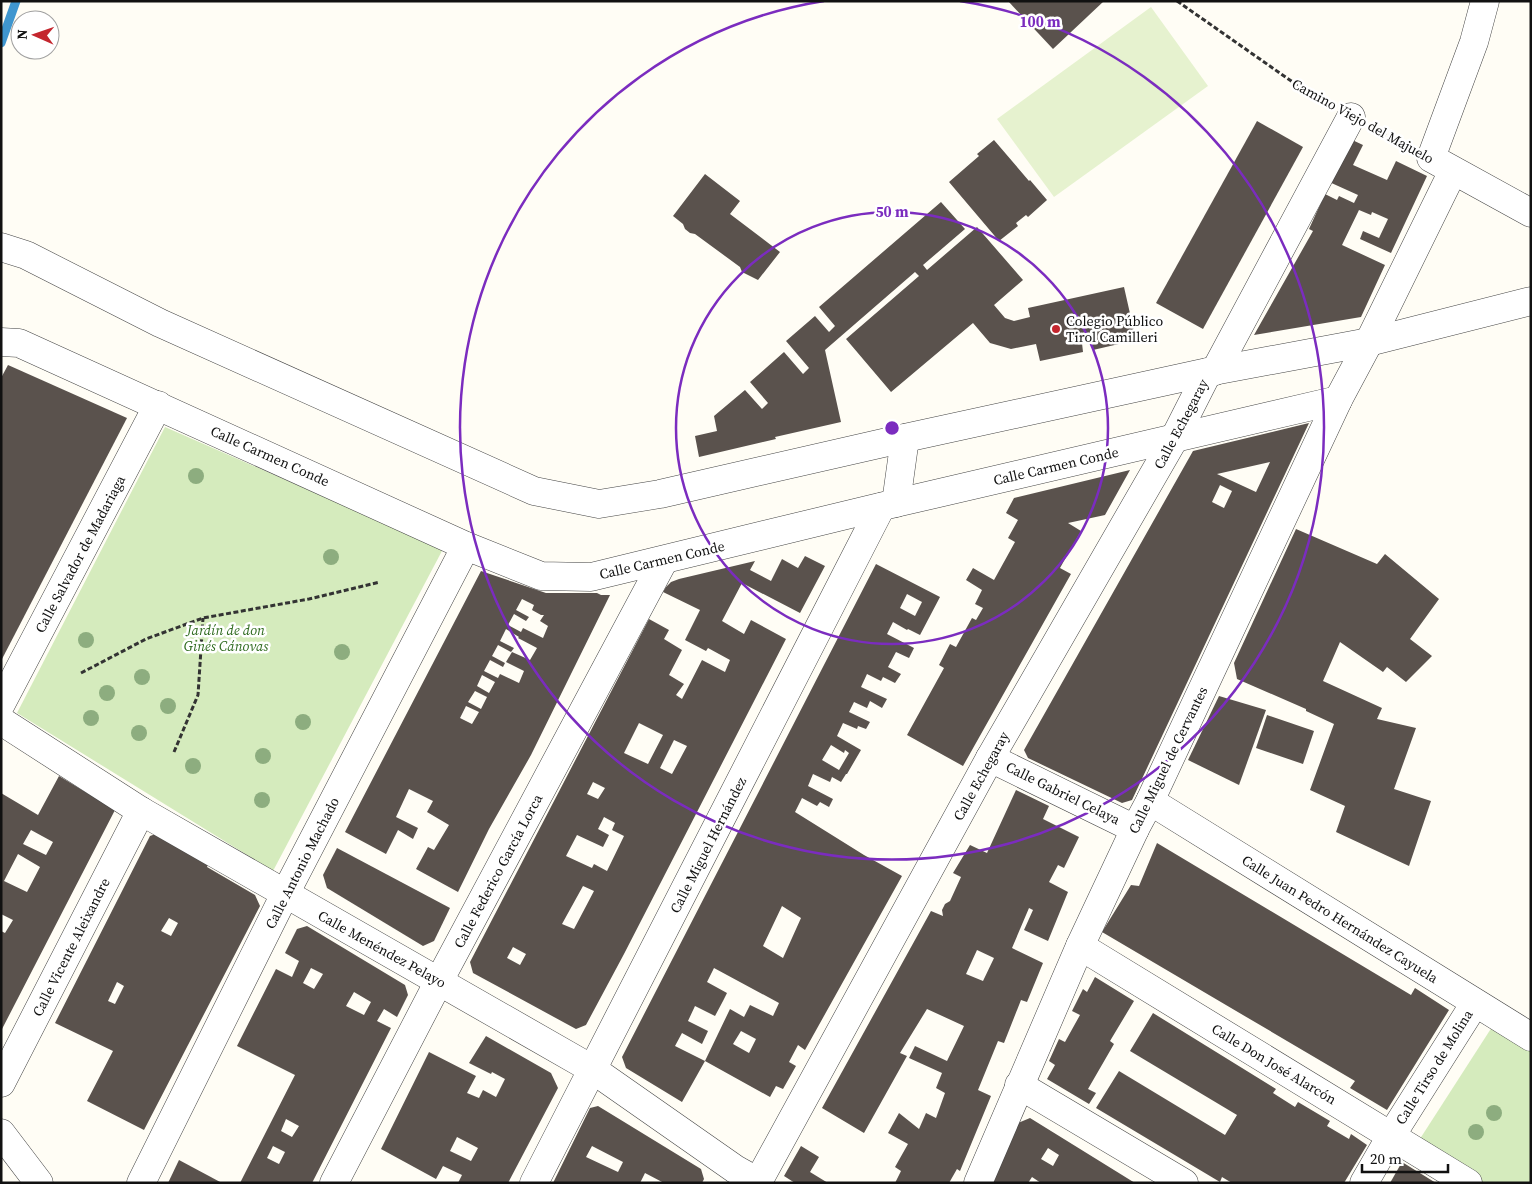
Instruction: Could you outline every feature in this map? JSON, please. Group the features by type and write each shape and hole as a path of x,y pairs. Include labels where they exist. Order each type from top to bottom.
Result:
{"street":[{"name":"Calle Miguel de Cervantes","path":"978,1183 1080,946 1338,400 1369,342 1442,165 1485,1"},
{"name":"Calle Echegaray","path":"759,1182 990,758 1174,438 1351,117"},
{"path":"1442,165 1531,213"},
{"path":"1,247 26,255 160,323 302,385 534,491 599,504 660,494 905,438 1211,372 1369,342 1531,301"},
{"name":"Calle Carmen Conde","path":"10,342 158,405 466,546 541,576 591,577 1338,400"},
{"name":"Calle Salvador de Madariaga","path":"1,704 158,405"},
{"name":"Calle Miguel Hernández","path":"534,1183 889,505 905,438"},
{"name":"Calle Antonio Machado","path":"141,1183 285,894 466,546"},
{"name":"Calle Federico García Lorca","path":"334,1183 438,981 664,560"},
{"name":"Calle Menéndez Pelayo","path":"1,721 141,811 592,1069 732,1176 759,1182"},
{"name":"Calle Gabriel Celaya","path":"990,758 1135,829"},
{"name":"Calle Juan Pedro Hernández Cayuela","path":"1150,801 1531,1037"},
{"name":"Calle Vicente Aleixandre","path":"1,1083 141,811"},
{"name":"Calle Don José Alarcón","path":"1080,946 1468,1183"},
{"name":"Calle Tirso de Molina","path":"1364,1183 1391,1136 1475,1003"},
{"path":"1019,1085 1184,1183"},
{"path":"1,1133 38,1183"}],"path":[{"name":"Camino Viejo del Majuelo","path":"1177,1 1294,84 1351,117 1442,165"},
{"path":"81,673 146,639 203,618 309,599 380,582"},
{"path":"174,752 198,695 203,618"}],"green space":[{"path":"1151,7 1208,86 1054,197 997,119"},
{"name":"Jardín de don Ginés Cánovas","path":"165,427 443,549 273,871 17,713"},
{"path":"1492,1027 1531,1051 1531,1183 1479,1183 1416,1145"}],"building":[{"path":"1008,1 1104,1 1053,49"},
{"path":"1257,121 1303,147 1203,329 1156,303"},
{"path":"1348,138 1363,145 1353,165 1387,180 1396,161 1427,176 1391,253 1360,239 1363,231 1379,238 1388,219 1372,212 1371,215 1359,210 1342,245 1385,265 1361,317 1254,335 1313,231 1309,229 1325,194 1337,200 1339,196 1354,203 1358,195 1327,181"},
{"path":"994,140 1047,200 1028,217 1026,215 1016,223 1018,226 999,241 949,182"},
{"path":"705,174 740,201 730,214 780,252 758,280 742,272 740,267 695,234 690,233 673,216"},
{"name":"Colegio Público Tirol Camilleri","path":"941,202 965,229 923,265 927,270 977,227 1023,280 994,305 1005,318 1014,321 1030,317 1028,308 1124,287 1136,340 1093,350 1090,341 1082,343 1083,352 1040,361 1036,344 1011,349 990,343 973,323 891,392 846,339 919,276 915,272 825,350 841,422 699,457 695,436 717,431 714,416 745,390 762,409 768,403 750,382 784,352 803,374 809,368 786,341 815,316 829,332 835,326 819,307"},
{"path":"8,365 127,418 1,661 1,378"},
{"path":"1309,423 1132,800 1122,803 1028,758 1024,750 1193,451","holes":["1270,462 1256,492 1217,474","1220,485 1232,491 1224,508 1212,502"]},
{"path":"1130,470 1105,515 1068,523 1081,531 1060,568 1071,574 963,766 907,735 944,668 939,665 950,644 956,647 972,618 976,620 983,608 975,604 982,590 966,580 973,568 994,580 1015,542 1008,538 1018,520 1006,513 1014,498"},
{"path":"1296,529 1377,564 1385,554 1439,599 1410,639 1432,656 1406,682 1387,667 1383,672 1340,642 1323,681 1382,708 1377,719 1416,728 1394,789 1431,801 1409,866 1336,832 1345,806 1310,790 1334,724 1306,711 1306,709 1237,679 1234,663"},
{"path":"805,556 825,566 800,613 742,583 722,621 744,634 751,620 786,639 586,1025 576,1029 473,973 470,962 649,619 669,630 664,639 682,650 669,675 684,684 676,695 682,699 702,660 725,672 730,660 708,648 706,651 685,640 700,610 663,592 666,587 671,582 679,579 755,561 750,570 771,581 782,559 798,568","holes":["639,723 663,735 648,764 624,753","674,740 687,746 672,774 660,768","593,782 605,788 598,799 587,794","604,817 615,823 612,830 624,836 607,871 594,864 592,868 566,856 577,835 603,847 609,835 598,829","583,886 594,891 574,929 562,924","513,947 526,954 520,965 507,958"]},
{"path":"876,564 940,597 920,635 893,622 887,634 914,648 909,658 896,652 888,667 901,674 895,683 883,677 881,681 867,674 861,687 887,699 882,708 870,701 867,708 854,702 849,712 870,722 866,729 858,726 857,729 843,723 837,736 861,750 841,782 832,777 830,782 813,774 808,786 833,799 829,807 820,802 817,806 802,798 795,812 902,876 805,1050 798,1045 789,1062 796,1066 783,1089 776,1086 770,1097 705,1061 682,1102 626,1068 622,1057","holes":["907,594 922,602 915,616 900,608","831,745 844,753 845,750 849,753 839,770 822,760","782,906 801,918 783,958 763,946","714,968 779,1003 773,1016 750,1005 744,1017 730,1009 705,1061 675,1046 682,1033 702,1044 708,1031 688,1021 695,1006 715,1016 727,993 707,982","741,1031 756,1039 749,1053 733,1044"]},
{"path":"481,571 546,593 597,593 610,595 531,755 489,829 458,892 416,869 428,847 434,850 449,825 427,812 433,801 409,789 396,817 418,828 413,839 398,830 386,854 345,832","holes":["522,599 534,605 532,610 544,615 540,621 548,626 543,638 523,628 521,632 508,625 514,614 526,621 529,617 516,610","506,629 537,648 530,660 512,652 506,662 524,671 519,683 500,674 498,678 484,671 490,660 503,667 505,663 492,656 498,645 511,652 514,648 500,641","482,675 495,682 489,693 477,686","475,691 487,697 481,709 468,702","466,706 479,712 472,724 460,718"]},
{"path":"1219,696 1266,710 1239,785 1188,760"},
{"path":"1267,715 1314,731 1303,764 1256,748"},
{"path":"59,776 115,810 1,1031 1,931 5,933 13,920 1,914 1,793 38,815","holes":["31,830 53,842 46,855 23,844","18,854 40,867 27,892 4,881"]},
{"path":"1016,790 1049,806 1043,819 1079,837 1064,868 1058,865 1049,882 1068,892 1048,941 1024,930 1033,910 1029,908 1012,948 1043,963 1027,1002 1021,1000 1004,1043 998,1041 978,1090 991,1096 960,1171 957,1169 949,1183 895,1183 901,1171 895,1167 908,1144 888,1133 899,1113 919,1129 926,1113 936,1118 945,1093 936,1088 942,1073 909,1058 915,1046 947,1061 964,1026 927,1009 900,1053 907,1056 864,1133 822,1108 931,911 943,916 942,910 945,904 950,901 961,877 953,873 970,845 987,853","holes":["977,950 994,958 983,981 966,974"]},
{"path":"161,832 209,862 207,867 255,895 260,906 144,1130 87,1101 113,1051 55,1023 150,836","holes":["169,918 178,923 171,936 161,931","117,982 124,986 115,1004 108,1001"]},
{"path":"1157,843 1411,995 1415,988 1449,1010 1387,1110 1350,1088 1355,1081 1102,932 1131,885 1139,886"},
{"path":"337,848 450,908 434,941 423,946 327,888 323,875"},
{"path":"307,926 405,985 408,995 397,1017 384,1009 377,1021 391,1028 312,1183 240,1183 295,1075 237,1046 276,969 292,977 299,961 285,953 297,929","holes":["311,968 323,974 314,989 303,983","354,992 371,1002 364,1015 346,1006","286,1119 299,1126 292,1137 281,1131","273,1146 285,1152 279,1164 267,1158"]},
{"path":"1095,977 1134,1001 1110,1041 1114,1044 1088,1089 1096,1093 1089,1104 1047,1079 1055,1065 1049,1061 1059,1039 1065,1042 1080,1015 1072,1011 1083,989 1087,992"},
{"path":"1153,1013 1276,1089 1273,1093 1295,1107 1298,1102 1330,1121 1327,1126 1349,1139 1351,1134 1367,1145 1344,1183 1232,1183 1222,1177 1220,1182 1096,1108 1119,1071 1225,1135 1237,1115 1130,1051"},
{"path":"486,1036 551,1073 558,1088 508,1183 458,1183 462,1175 443,1166 436,1179 381,1149 429,1052 476,1076 467,1093 479,1098 483,1090 496,1097 505,1079 469,1063","holes":["457,1137 478,1148 471,1161 450,1151"]},
{"path":"598,1106 701,1169 704,1179 702,1183 664,1183 645,1173 640,1183 553,1183 590,1108","holes":["592,1146 623,1162 618,1172 586,1157"]},
{"path":"1030,1118 1135,1183 1041,1183 1032,1177 1028,1183 993,1183 1018,1123","holes":["1048,1148 1059,1155 1053,1166 1041,1159"]},
{"path":"801,1146 819,1157 810,1172 828,1183 795,1183 784,1176"},
{"path":"179,1160 222,1183 168,1183"},
{"path":"1402,1162 1436,1183 1390,1183"}],"waterway":[{"path":"1,43 16,1"}],"place":[{"name":"Colegio Público Tirol Camilleri","path":"1056,329"}]}
